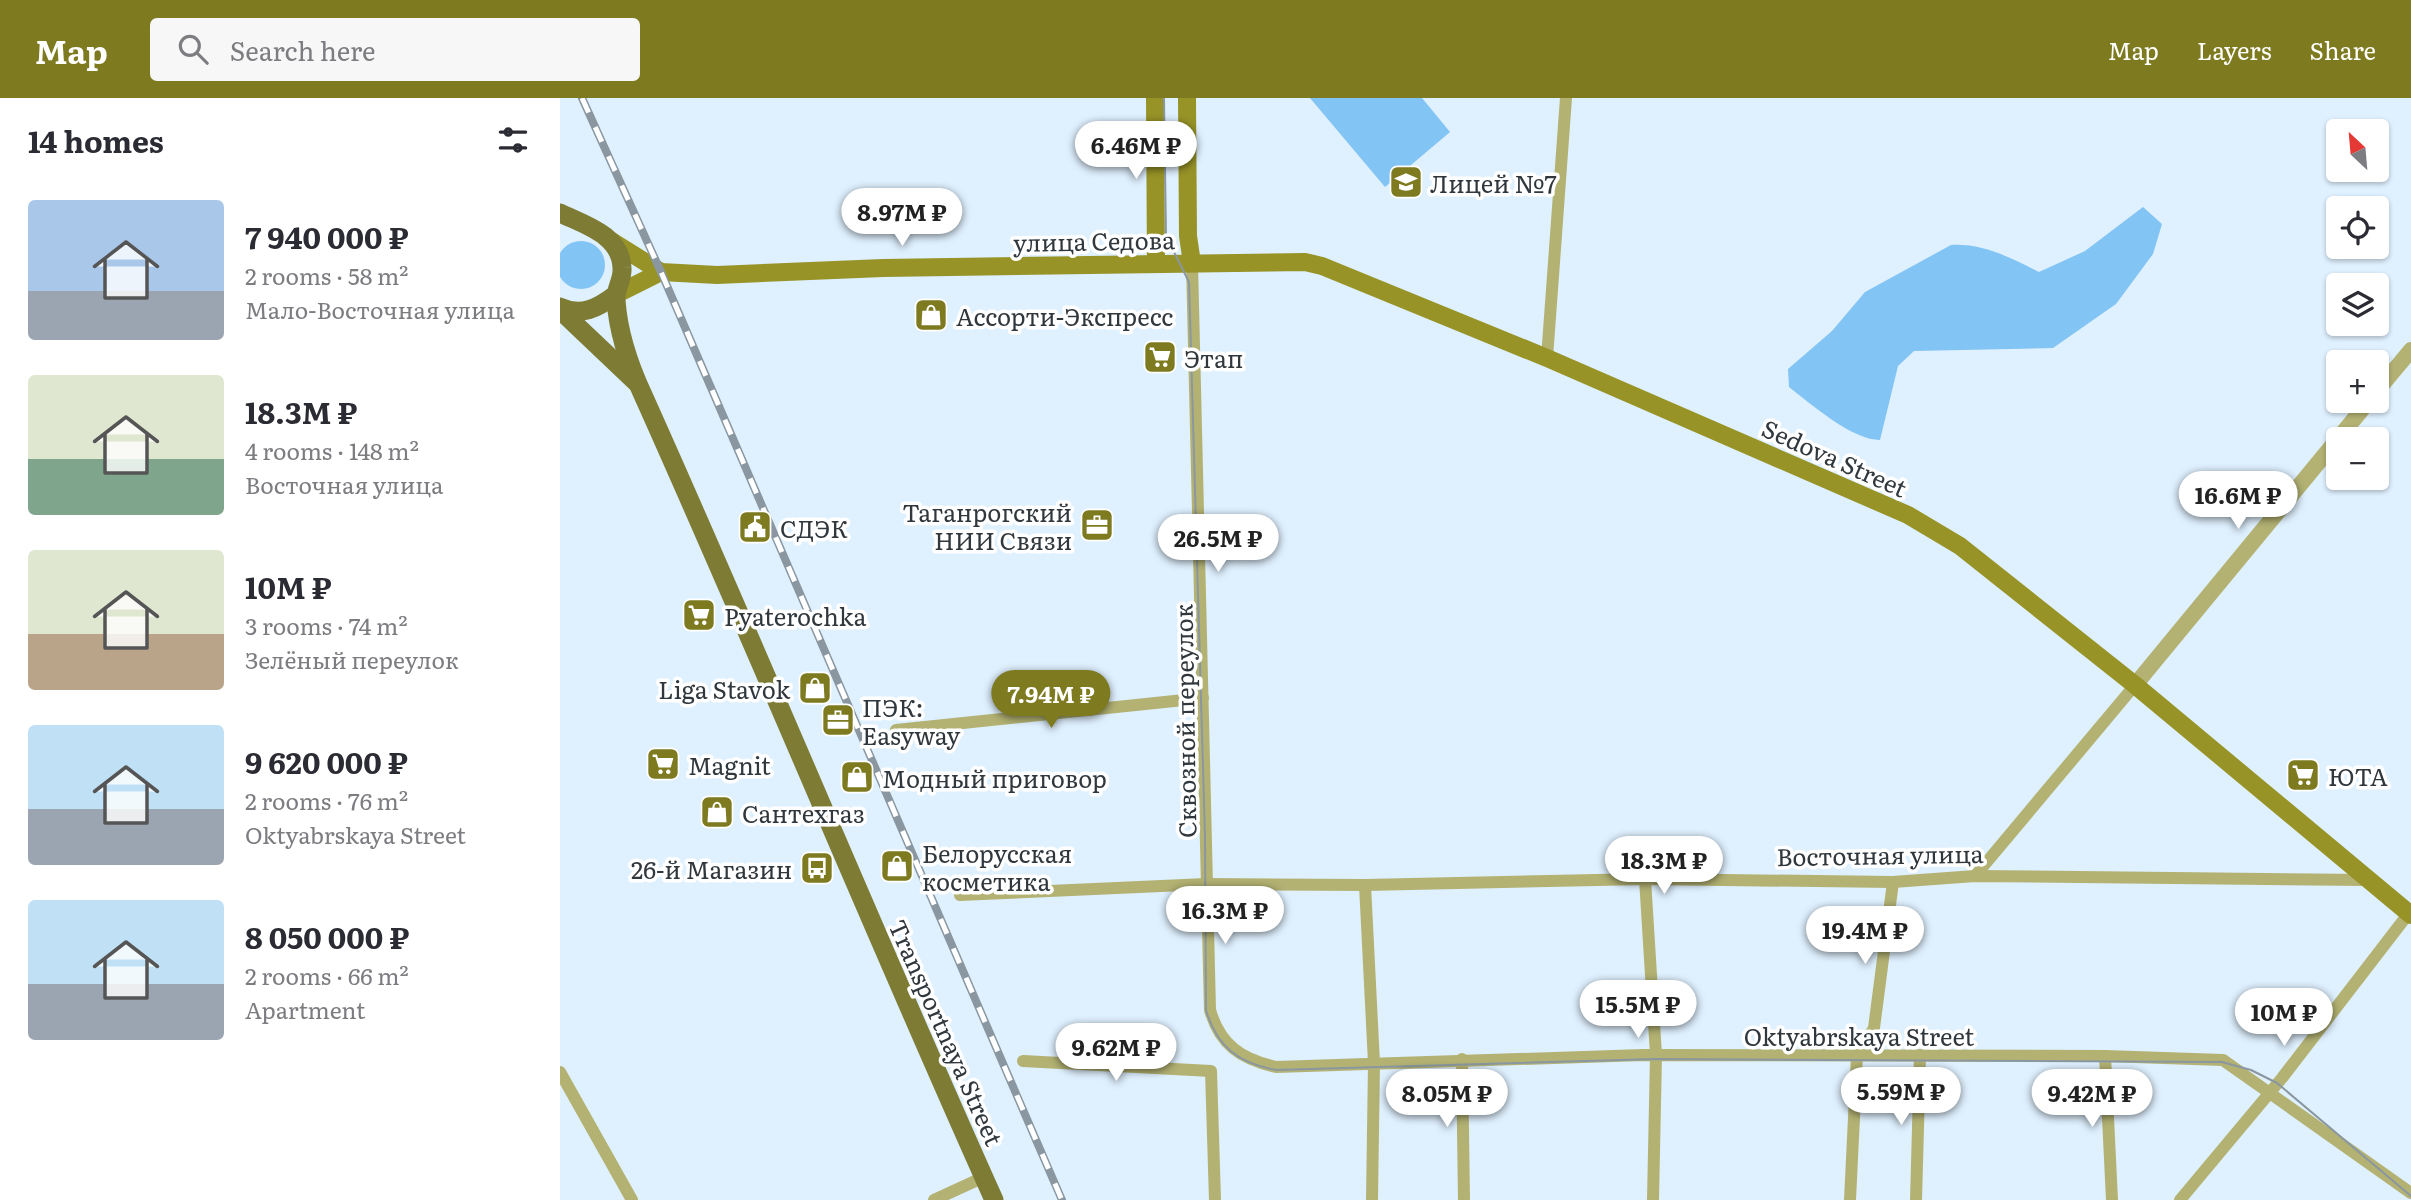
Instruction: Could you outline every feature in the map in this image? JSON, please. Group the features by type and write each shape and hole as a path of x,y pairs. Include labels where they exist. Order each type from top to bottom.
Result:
{"main road":[{"path":"1155,98 1156,264"},
{"path":"1187,98 1188,236 1192,263"},
{"path":"560,214 604,235 619,253 622,266 615,295 617,313 637,382"},
{"path":"560,232 585,227 604,235"},
{"name":"улица Седова","path":"604,235 661,271 717,275 883,268 1192,263"},
{"name":"Sedova Street","path":"1192,263 1305,262 1322,266 1547,358 1908,515 1960,545 2135,685 2367,880"},
{"path":"560,309 574,312 597,309 615,295 661,271"},
{"path":"560,309 637,382"},
{"name":"Transportnaya Street","path":"637,382 741,612 994,1200"},
{"path":"2367,880 2410,914"}],"street":[{"path":"1547,358 1566,98"},
{"name":"Сквозной переулок","path":"1192,263 1210,1010"},
{"path":"2389,376 2411,350"},
{"path":"1975,876 2359,413"},
{"path":"896,730 1203,698"},
{"name":"Восточная улица","path":"960,895 1206,884 1365,885 1645,879 1893,882 1975,876 2367,880"},
{"path":"1645,879 1656,1055 1653,1200"},
{"path":"1850,1200 1857,1056 1874,1028 1893,882"},
{"path":"1365,885 1374,1063 1372,1200"},
{"path":"2180,1200 2269,1093 2410,914"},
{"name":"Oktyabrskaya Street","path":"1210,1010 1214,1025 1228,1046 1257,1063 1276,1067 1462,1059 1656,1055 2105,1056 2222,1060 2411,1193"},
{"path":"1916,1200 1920,1055"},
{"path":"2105,1056 2112,1200"},
{"path":"1462,1059 1464,1200"},
{"path":"1023,1061 1211,1072 1215,1200"},
{"path":"560,1072 632,1200"},
{"path":"934,1200 984,1177"}],"shaded area":[{"path":"1310,98 1422,98 1450,132 1385,187"},
{"path":"2143,207 2162,224 2153,254 2116,304 2053,348 1914,351 1898,366 1880,440 1845,428 1789,387 1788,369 1832,331 1865,292 1951,245 1986,249 2039,272 2085,251"},
{"path":"572,243 590,243 598,248 603,256 603,274 598,282 590,287 572,287 560,276 560,254"}],"tram line":[{"path":"1164,98 1166,236 1189,282 1205,837 1206,1010 1216,1034 1231,1051 1251,1063 1276,1070 1656,1059 2222,1062 2251,1070 2277,1083 2411,1196"}],"railway":[{"path":"582,98 661,272 1062,1200"}],"place":[{"name":"Лицей №7","path":"1406,182"},
{"name":"Ассорти-Экспресс","path":"931,315"},
{"name":"Этап","path":"1160,357"},
{"name":"Таганрогский НИИ Связи","path":"1097,525"},
{"name":"СДЭК","path":"755,527"},
{"name":"Pyaterochka","path":"699,615"},
{"name":"Liga Stavok","path":"815,688"},
{"name":"ПЭК: Easyway","path":"838,720"},
{"name":"Magnit","path":"663,764"},
{"name":"ЮТА","path":"2303,775"},
{"name":"Модный приговор","path":"857,777"},
{"name":"Сантехгаз","path":"717,812"},
{"name":"Белорусская косметика","path":"897,866"},
{"name":"26-й Магазин","path":"817,868"}]}
